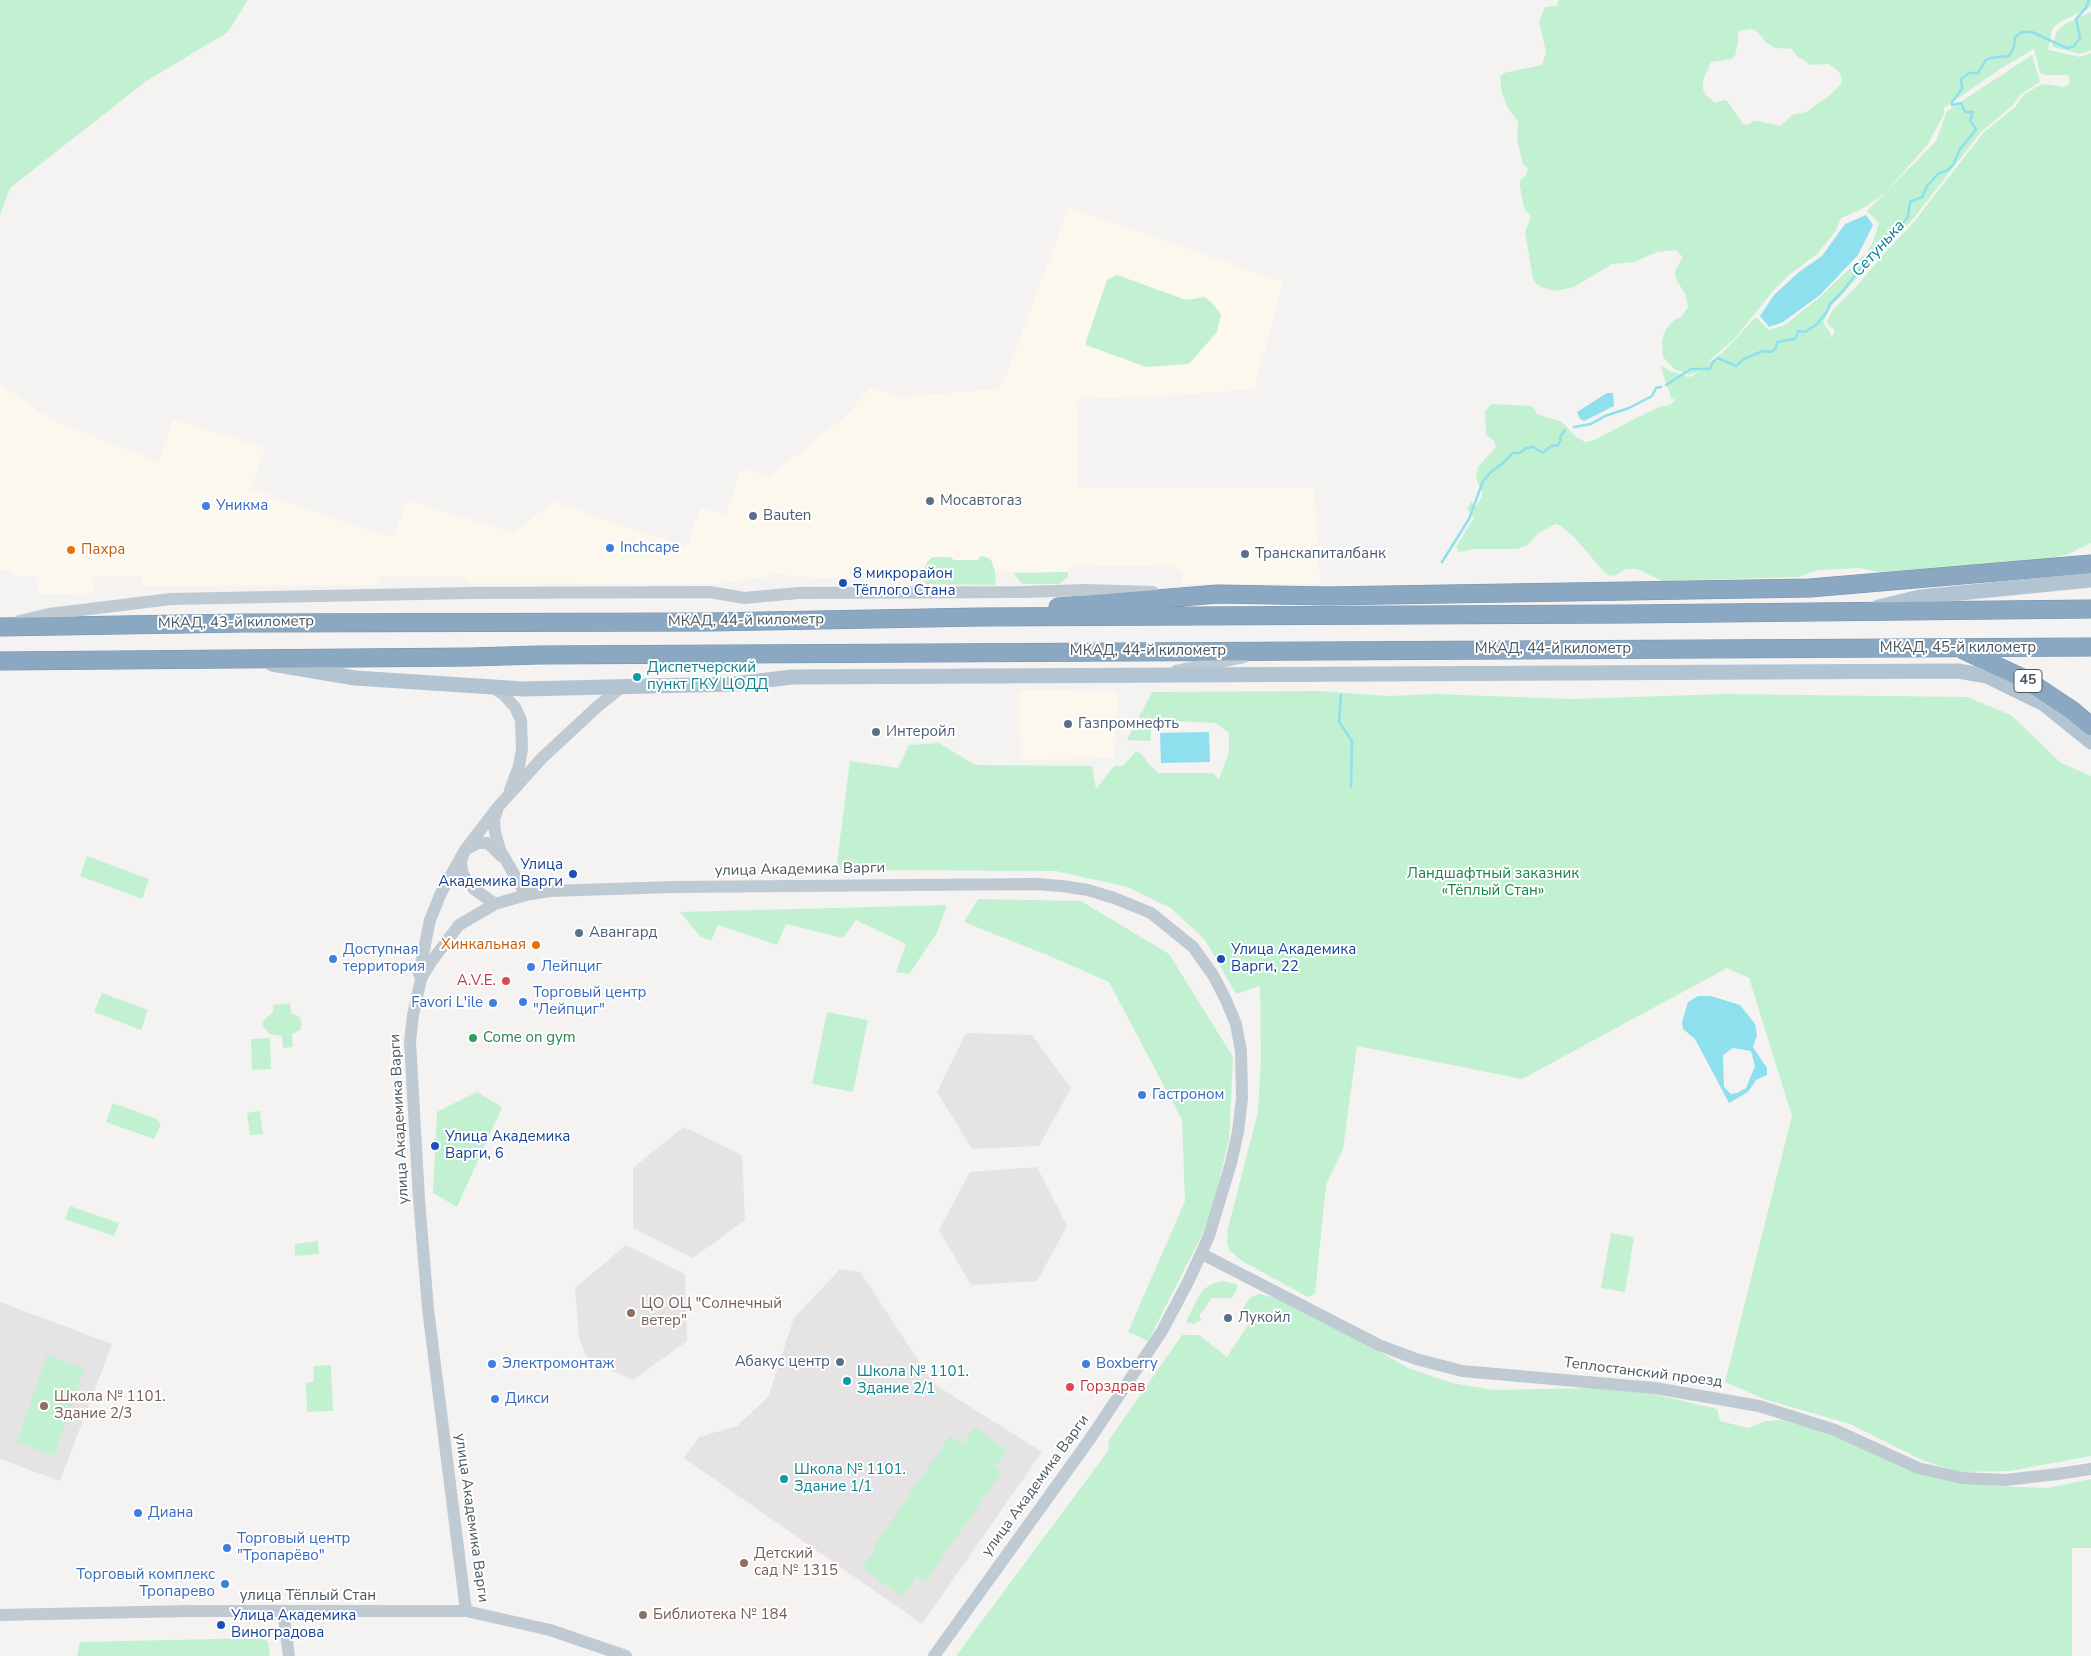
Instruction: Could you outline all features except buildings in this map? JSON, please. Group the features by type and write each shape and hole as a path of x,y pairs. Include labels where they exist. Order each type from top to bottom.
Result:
{"highway":[{"path":"2062,568 2091,551"},
{"path":"980,617 1085,603 1218,594 1326,596 1810,588 2062,568 2091,564"},
{"path":"1857,612 2091,609"},
{"name":"МКАД, 44-й километр","path":"473,621 710,622 980,617 1857,612"},
{"name":"МКАД, 43-й километр","path":"0,626 473,621"},
{"name":"МКАД, 45-й километр","path":"1826,649 2091,647"},
{"name":"45","path":"1958,648 2025,679 2073,711 2091,726"},
{"name":"МКАД, 44-й километр","path":"244,659 1276,650 1826,649"},
{"path":"0,661 244,659"}],"main road":[{"path":"1857,612 1920,597 2091,580"},
{"path":"244,659 355,678 494,688 734,684 792,677 1958,672 1987,676 2044,704 2091,742"}],"street":[{"path":"0,626 49,614 171,599 469,593 710,592 744,598 798,593 1085,590 1218,594"},
{"path":"1154,675 1276,650"},
{"path":"507,864 494,832 494,819 498,807 566,734 623,686"},
{"path":"415,999 430,920 441,893 465,850 511,788 519,766 523,735 521,720 514,707 504,695 494,688"},
{"path":"495,904 474,888 466,880 462,871 461,861 465,850 478,843 488,843 497,851 526,894"},
{"name":"улица Академика Варги","path":"626,1656 550,1630 466,1612 440,1416 423,1250 410,1042 415,999 421,979 431,962 460,925 495,904 526,894 644,888 1035,884 1088,890 1151,913 1193,946 1213,975 1236,1024 1241,1051 1242,1098 1238,1132 1218,1209 1202,1254 1162,1331 1122,1393 934,1656"},
{"name":"Теплостанский проезд","path":"1202,1254 1379,1345 1416,1359 1462,1372 1655,1388 1758,1406 1835,1430 1918,1468 1962,1478 2005,1480 2091,1468"},
{"name":"улица Тёплый Стан","path":"0,1615 189,1611 466,1612"},
{"path":"283,1612 289,1656"}],"shaded area":[{"path":"1069,207 1283,282 1254,389 1165,396 1080,399 1078,409 1077,488 1314,487 1320,584 1183,584 1182,573 1173,565 1070,567 1068,572 912,571 912,578 818,578 768,573 766,577 714,584 469,583 463,576 381,576 378,585 142,586 143,577 93,577 93,593 39,594 39,577 13,575 13,570 0,570 0,383 39,412 61,424 158,462 174,419 265,448 251,489 367,530 394,537 407,500 513,533 554,502 683,546 688,544 700,508 726,515 741,469 770,476 848,414 870,388 901,397 998,389 1004,381"},
{"name":"Газпромнефть","path":"1019,690 1118,691 1114,758 1021,760"},
{"path":"966,1033 1032,1035 1071,1088 1039,1146 972,1149 937,1092"},
{"path":"684,1127 742,1155 745,1220 693,1258 633,1228 633,1168"},
{"path":"1037,1167 1067,1226 1037,1281 971,1285 939,1230 970,1172"},
{"name":"ЦО ОЦ \"Солнечный ветер\"","path":"626,1245 685,1274 687,1341 633,1380 587,1359 579,1338 575,1288"},
{"path":"840,1269 860,1272 934,1384 1042,1452 922,1624 684,1458 699,1437 737,1426 768,1397 794,1318"},
{"name":"Школа № 1101. Здание 2/3","path":"0,1302 112,1344 60,1481 0,1459"}],"green space":[{"path":"0,0 248,0 228,32 145,82 10,188 0,215"},
{"path":"1559,0 2091,0 2091,7 2060,22 2052,29 2048,50 2080,57 2091,53 2091,543 2066,555 2021,564 1892,575 1860,568 1819,570 1798,577 1662,581 1637,569 1626,569 1610,576 1605,573 1574,537 1556,524 1539,533 1527,545 1517,549 1474,549 1459,552 1456,547 1474,518 1467,509 1471,502 1476,506 1482,497 1482,492 1476,478 1478,467 1496,447 1494,441 1486,435 1485,412 1491,404 1532,406 1537,414 1562,422 1576,437 1585,442 1595,440 1659,407 1670,405 1674,401 1676,397 1672,400 1660,365 1672,372 1691,377 1700,370 1690,375 1674,369 1663,357 1662,340 1666,330 1673,321 1682,316 1688,307 1686,296 1675,277 1675,271 1683,257 1676,250 1657,252 1634,262 1612,264 1574,287 1555,291 1541,287 1533,279 1525,232 1531,217 1524,208 1520,187 1520,181 1527,173 1528,168 1523,164 1517,139 1518,121 1508,108 1502,94 1500,77 1504,73 1542,65 1546,52 1539,21 1545,7 1556,6","holes":["1752,29 1759,33 1766,43 1776,48 1792,49 1797,56 1811,65 1829,64 1839,72 1842,79 1841,84 1830,95 1806,112 1792,115 1781,126 1758,121 1747,125 1743,124 1728,102 1724,100 1715,103 1706,95 1703,89 1703,80 1711,62 1731,59 1735,56 1738,31","2034,49 2040,73 2045,75 2068,75 2070,80 2068,85 2063,87 2046,84 2040,85 2023,95 2016,106 1984,132 1913,223 1832,311 1827,321 1829,326 1834,329 1834,334 1827,339 1831,334 1823,322 1832,305 1872,262 1864,255 1822,295 1785,325 1769,330 1756,317 1722,353 1707,364 1733,340 1774,290 1789,275 1817,254 1835,232 1841,218 1862,209 1885,193 1928,144 1944,114 1944,108 2000,69"]},
{"path":"2091,12 2091,50 2080,54 2052,47 2057,31 2067,23"},
{"path":"2032,55 2040,82 2021,94 2012,106 1980,133 1913,219 1876,258 1867,251 1873,242 1879,223 1867,211 1936,141 1947,111"},
{"path":"1117,275 1186,300 1205,297 1221,315 1217,332 1189,364 1146,367 1086,345 1107,280"},
{"path":"980,556 991,560 995,571 996,585 925,584 924,570 927,562 933,557 950,557 954,560 978,560"},
{"path":"1068,572 1068,577 1059,584 1022,584 1013,573"},
{"name":"Ландшафтный заказник «Тёплый Стан»","path":"1319,691 1389,696 1434,694 1572,699 1724,694 1967,697 2011,715 2061,763 2091,776 2091,1456 2010,1471 1958,1472 1922,1460 1850,1424 1767,1400 1725,1382 1792,1116 1749,978 1727,968 1522,1079 1357,1046 1343,1149 1326,1185 1315,1294 1308,1297 1242,1261 1229,1250 1227,1242 1228,1228 1258,1112 1261,1059 1260,986 1236,994 1205,940 1171,908 1127,887 1056,871 836,870 850,761 898,768 909,745 939,743 975,765 1092,766 1096,789 1114,766 1123,766 1136,751 1142,754 1158,773 1212,773 1219,779 1229,752 1229,733 1215,723 1152,720 1150,741 1127,740 1152,692"},
{"path":"87,856 149,879 142,899 80,876"},
{"path":"978,899 1081,901 1169,954 1233,1057 1229,1140 1209,1221 1148,1341 1128,1332 1185,1201 1182,1120 1109,982 964,922"},
{"path":"947,905 937,933 909,974 896,972 906,944 856,920 843,938 786,924 777,945 718,925 711,941 700,936 680,912"},
{"path":"102,993 148,1010 141,1030 94,1012"},
{"path":"290,1003 291,1013 300,1017 302,1024 300,1030 292,1034 293,1047 283,1048 282,1036 270,1034 263,1026 263,1022 273,1013 273,1005"},
{"path":"827,1012 868,1020 853,1092 812,1084"},
{"path":"270,1038 271,1069 252,1070 251,1039"},
{"path":"477,1092 502,1107 457,1207 433,1193 437,1112"},
{"path":"113,1103 157,1119 161,1125 154,1139 106,1122"},
{"path":"260,1111 263,1134 250,1135 247,1113"},
{"path":"70,1206 119,1223 114,1236 65,1219"},
{"path":"1611,1233 1634,1237 1625,1292 1601,1288"},
{"path":"318,1241 319,1254 295,1256 295,1244"},
{"path":"1221,1281 1237,1284 1237,1289 1232,1298 1212,1298 1199,1316 1201,1320 1194,1324 1186,1322 1204,1289"},
{"path":"1259,1294 1275,1298 1372,1347 1408,1368 1452,1383 1494,1390 1593,1388 1640,1391 1717,1409 1720,1421 1748,1428 1766,1421 1781,1420 1835,1435 1863,1446 1898,1466 1941,1478 1996,1486 2047,1488 2091,1479 2091,1548 2072,1548 2072,1656 956,1656 1108,1451 1109,1440 1182,1335 1199,1335 1227,1357 1252,1319 1241,1311 1251,1297"},
{"path":"47,1355 85,1368 54,1456 17,1442"},
{"path":"331,1365 333,1411 307,1412 306,1383 314,1381 313,1366"},
{"path":"975,1427 1007,1450 995,1467 1002,1472 925,1582 914,1575 915,1579 904,1595 901,1596 865,1570 864,1565 876,1549 874,1546 950,1436 963,1444"},
{"path":"261,1638 268,1642 270,1656 77,1656 80,1642"}],"water":[{"path":"1866,215 1873,225 1858,255 1820,295 1783,322 1769,327 1760,316 1774,295 1799,272 1822,256 1845,224"},
{"path":"1607,393 1613,393 1614,406 1584,421 1580,419 1577,412"},
{"path":"1209,732 1210,762 1161,763 1160,733"},
{"path":"1698,996 1711,996 1740,1005 1755,1024 1757,1035 1753,1047 1767,1068 1767,1075 1756,1080 1748,1092 1729,1103 1695,1039 1683,1029 1682,1022 1688,1002","holes":["1733,1048 1751,1051 1755,1066 1746,1088 1731,1094 1724,1087 1723,1055"]}],"waterway":[{"name":"Сетунька","path":"1666,385 1691,369 1710,369 1712,363 1718,358 1736,366 1744,359 1763,351 1771,352 1776,348 1777,342 1794,339 1798,331 1805,332 1816,325 1826,313 1830,304 1867,260 1880,251 1908,217 1910,202 1922,197 1927,186 1939,173 1946,171 1953,165 1960,149 1975,131 1976,128 1970,121 1973,112 1965,112 1961,103 1952,105 1952,102 1962,89 1961,79 1969,73 1978,73 1986,60 1990,58 2009,56 2014,47 2015,37 2022,32 2032,32 2064,47 2074,46 2080,38 2076,19 2086,8 2089,0"},
{"name":"Сетунька","path":"1574,427 1591,424 1605,416 1629,408 1652,396 1656,388 1661,387"},
{"name":"Сетунька","path":"1442,562 1469,519 1483,481 1491,472 1513,453 1520,453 1526,448 1533,447 1543,453 1551,446 1558,445 1561,440 1560,437 1565,430"},
{"name":"Сетунька","path":"1341,695 1339,722 1352,741 1351,787"}],"place":[{"name":"Мосавтогаз","path":"930,501"},
{"name":"Уникма","path":"206,506"},
{"name":"Bauten","path":"753,516"},
{"name":"Inchcape","path":"610,548"},
{"name":"Пахра","path":"71,550"},
{"name":"Транскапиталбанк","path":"1245,554"},
{"name":"8 микрорайон Тёплого Стана","path":"843,583"},
{"name":"Диспетчерский пункт ГКУ ЦОДД","path":"637,677"},
{"name":"Газпромнефть","path":"1068,724"},
{"name":"Интеройл","path":"876,732"},
{"name":"Улица Академика Варги","path":"573,874"},
{"name":"Авангард","path":"579,933"},
{"name":"Хинкальная","path":"536,945"},
{"name":"Доступная территория","path":"333,959"},
{"name":"Улица Академика Варги, 22","path":"1221,959"},
{"name":"Лейпциг","path":"531,967"},
{"name":"A.V.E.","path":"506,981"},
{"name":"Торговый центр \"Лейпциг\"","path":"523,1002"},
{"name":"Favori L'ile","path":"493,1003"},
{"name":"Come on gym","path":"473,1038"},
{"name":"Гастроном","path":"1142,1095"},
{"name":"Улица Академика Варги, 6","path":"435,1146"},
{"name":"ЦО ОЦ \"Солнечный ветер\"","path":"631,1313"},
{"name":"Лукойл","path":"1228,1318"},
{"name":"Абакус центр","path":"840,1362"},
{"name":"Электромонтаж","path":"492,1364"},
{"name":"Boxberry","path":"1086,1364"},
{"name":"Школа № 1101. Здание 2/1","path":"847,1381"},
{"name":"Горздрав","path":"1070,1387"},
{"name":"Дикси","path":"495,1399"},
{"name":"Школа № 1101. Здание 2/3","path":"44,1406"},
{"name":"Школа № 1101. Здание 1/1","path":"784,1479"},
{"name":"Диана","path":"138,1513"},
{"name":"Торговый центр \"Тропарёво\"","path":"227,1548"},
{"name":"Детский сад № 1315","path":"744,1563"},
{"name":"Торговый комплекс Тропарево","path":"225,1584"},
{"name":"Библиотека № 184","path":"643,1615"},
{"name":"Улица Академика Виноградова","path":"221,1625"}]}
